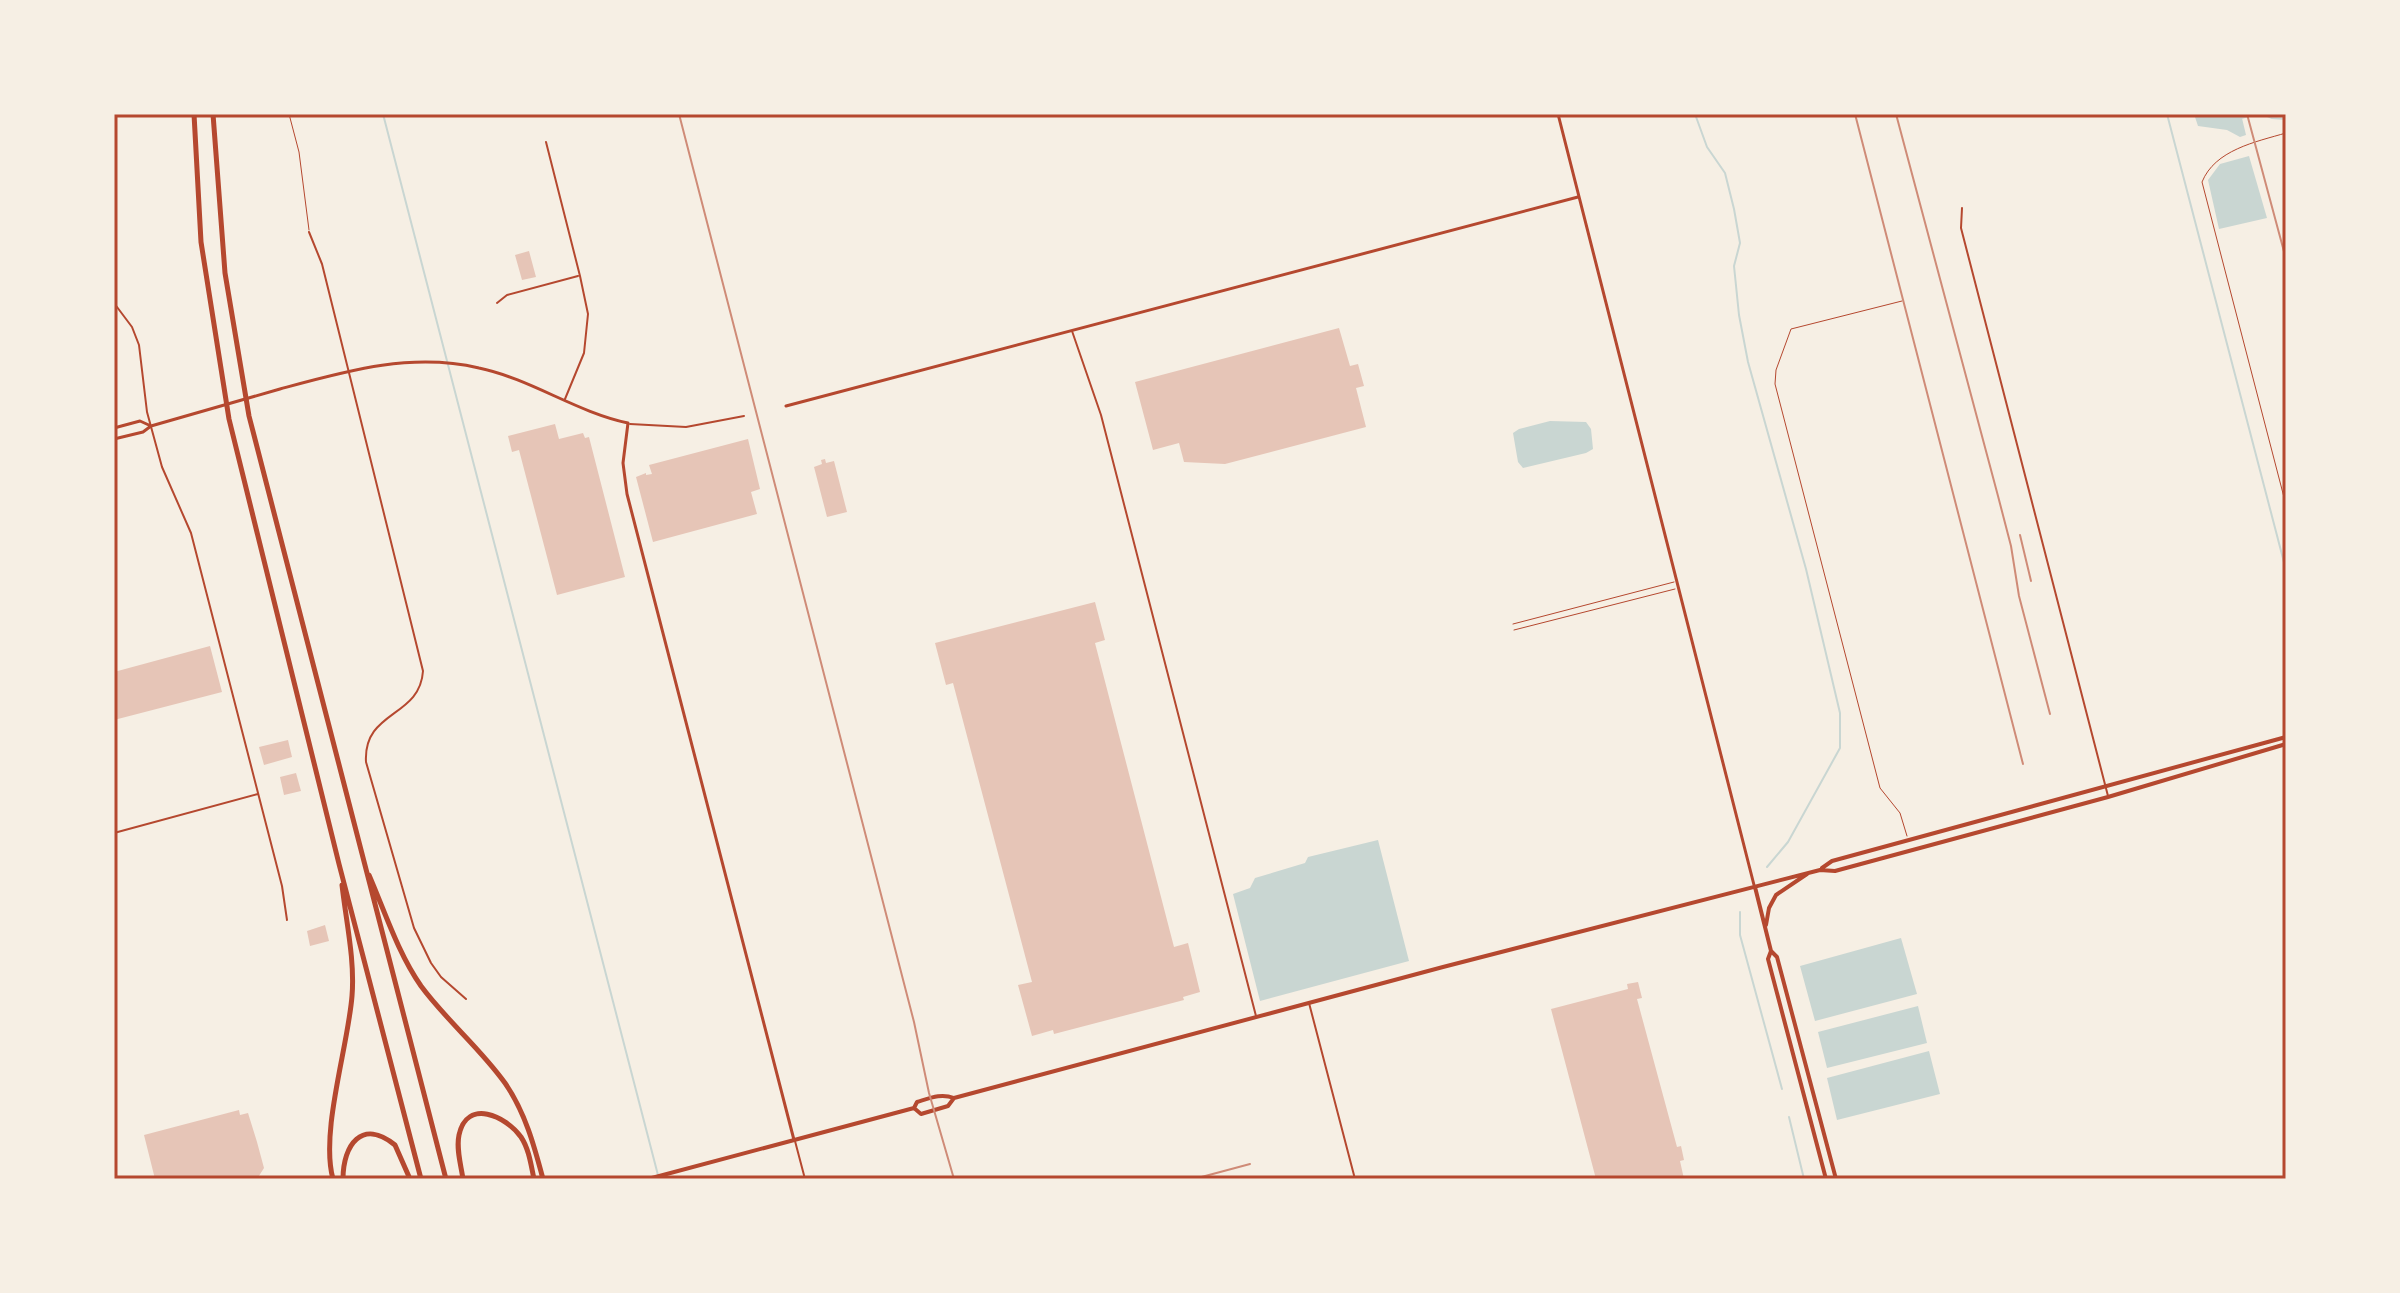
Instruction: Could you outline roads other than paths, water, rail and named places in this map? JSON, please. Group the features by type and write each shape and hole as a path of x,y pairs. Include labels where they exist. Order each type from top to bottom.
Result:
{"highway":[{"path":"194,114 201,242 229,419 421,1179"},
{"path":"213,114 225,273 249,416 446,1179"},
{"path":"362,858 406,961 419,983 497,1072 514,1097 531,1135 543,1179"},
{"path":"333,1179 332,1122 352,994 339,864"},
{"path":"463,1179 459,1134 469,1119 486,1114 504,1120 518,1134 527,1152 534,1179"},
{"path":"343,1179 348,1147 358,1139 374,1135 395,1145 410,1179"}],"main road":[{"path":"1820,870 1832,861 2286,737"},
{"path":"648,1179 914,1108 917,1102 944,1095 954,1098 1808,873 1835,871 2108,797 2286,744"},
{"path":"1765,928 1770,916 1769,908 1776,895 1808,873"},
{"path":"1755,887 1771,951 1777,957 1836,1179"},
{"path":"1771,951 1768,959 1826,1179"},
{"path":"914,1108 921,1114 948,1106 954,1098"}],"street":[{"path":"1558,114 1755,887"},
{"path":"546,142 588,314 586,343 578,371 564,400"},
{"path":"786,406 1578,197"},
{"path":"1962,208 1961,228 2108,797"},
{"path":"309,232 322,264 346,371 423,671 422,683 409,704 383,720 370,735 366,762 414,928 436,970 466,999"},
{"path":"497,303 507,295 580,276"},
{"path":"114,303 132,327 139,345 144,398 151,426 162,467 191,533 282,886 287,920"},
{"path":"1072,331 1101,415 1257,1017"},
{"path":"114,439 346,371 382,364 434,361 501,373 599,416 628,423 686,427 744,416"},
{"path":"114,428 140,421 151,426"},
{"path":"628,423 623,463 627,494 805,1179"},
{"path":"114,833 258,794"},
{"path":"1309,1003 1355,1179"}],"lane":[{"path":"289,114 299,152 309,232"},
{"path":"2286,133 2254,142 2219,158 2208,168 2202,182 2286,505"},
{"path":"1902,301 1791,329 1776,370 1775,384 1880,788 1900,813 1908,841"},
{"path":"1513,624 1677,582"},
{"path":"1514,630 1678,588"}],"waterway":[{"path":"383,114 659,1179"},
{"path":"1695,114 1707,147 1725,173 1734,209 1740,243 1734,266 1748,362 1806,569 1840,713 1840,748 1788,842 1767,867"},
{"path":"2167,114 2286,570"},
{"path":"2241,118 2256,114"},
{"path":"2263,114 2286,119"},
{"path":"1740,912 1740,935 1782,1089"},
{"path":"1789,1117 1804,1179"}],"railway":[{"path":"679,114 914,1022 929,1093 954,1179"},
{"path":"1855,114 2023,764"},
{"path":"1896,114 2011,546 2019,596 2050,714"},
{"path":"2247,114 2286,259"},
{"path":"2020,535 2031,581"},
{"path":"1194,1179 1250,1164"}]}
